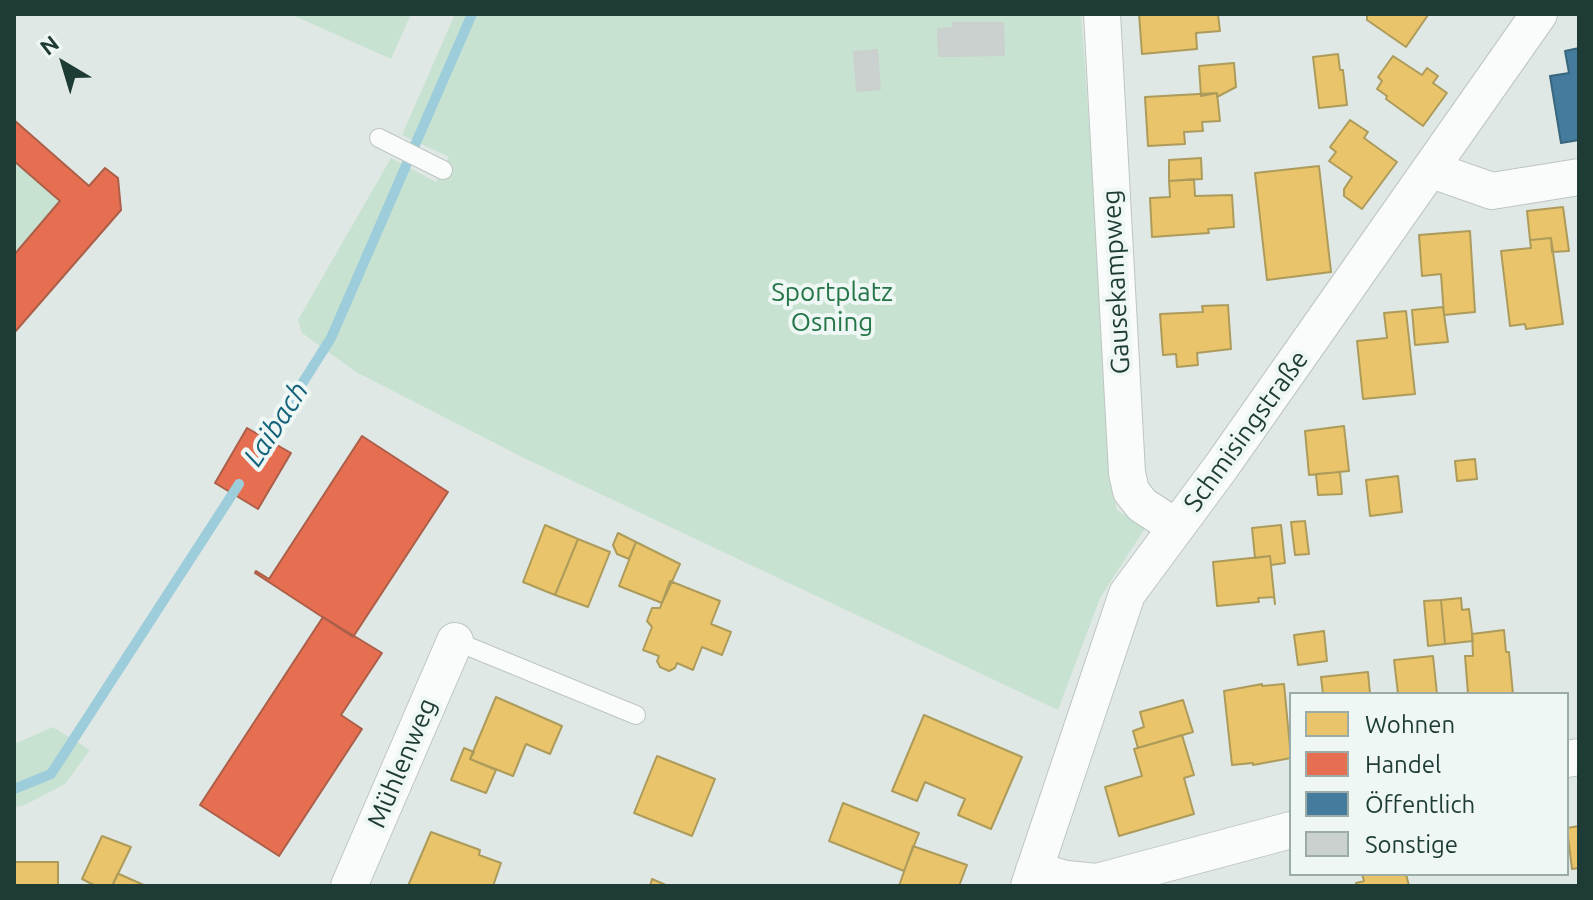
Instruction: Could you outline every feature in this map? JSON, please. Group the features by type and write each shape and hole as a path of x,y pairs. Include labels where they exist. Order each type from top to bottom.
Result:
{"street":[{"name":"Gausekampweg","path":"1102,14 1127,473 1131,491 1142,505 1176,527"},
{"name":"Schmisingstraße","path":"1031,878 1127,594 1432,170 1539,14"},
{"path":"1432,170 1492,191 1579,177"},
{"name":"Mühlenweg","path":"349,886 455,641"},
{"path":"1031,878 1097,882 1289,831"}],"lane":[{"path":"388,142 443,170"},
{"path":"455,641 636,715"}],"green space":[{"path":"290,14 411,14 391,59"},
{"name":"Sportplatz Osning","path":"455,14 1081,14 1109,397 1112,481 1117,510 1145,528 1100,598 1058,710 524,458 356,372 302,333 298,320 391,158 436,182 449,157 402,135"},
{"path":"14,161 60,201 14,255"},
{"path":"53,727 90,750 65,784 23,806 14,807 14,744"}],"building: Wohnen":[{"path":"1139,14 1218,14 1220,31 1196,33 1197,49 1142,54"},
{"path":"1367,14 1428,15 1406,47 1367,20"},
{"path":"1338,54 1347,105 1319,108 1313,57"},
{"path":"1393,56 1422,75 1427,68 1438,76 1433,83 1447,93 1423,126 1377,89 1382,81 1378,77"},
{"path":"1234,63 1236,87 1217,97 1217,93 1201,96 1199,66"},
{"path":"1217,93 1220,121 1202,122 1203,131 1184,132 1185,144 1148,146 1145,97"},
{"path":"1350,120 1368,132 1364,138 1397,162 1362,209 1344,196 1344,189 1352,177 1329,161 1336,152 1330,147"},
{"path":"1201,158 1202,179 1169,181 1169,160"},
{"path":"1319,166 1331,272 1267,280 1255,173"},
{"path":"1194,179 1195,196 1232,195 1234,227 1208,229 1209,233 1152,237 1150,198 1170,197 1169,181"},
{"path":"1563,207 1569,251 1552,252 1551,238 1530,240 1527,211"},
{"path":"1470,231 1475,312 1444,315 1441,274 1422,276 1419,235"},
{"path":"1551,238 1563,324 1526,329 1525,324 1510,326 1501,251 1531,248 1530,240"},
{"path":"1228,305 1231,349 1197,353 1198,365 1177,367 1176,354 1163,355 1160,314 1203,312 1202,306"},
{"path":"1443,307 1448,342 1415,345 1412,310"},
{"path":"1406,311 1415,394 1363,399 1357,341 1387,338 1384,313"},
{"path":"1344,426 1349,471 1309,475 1305,431"},
{"path":"1475,459 1477,479 1457,481 1455,461"},
{"path":"1340,472 1342,494 1318,495 1316,474"},
{"path":"1398,476 1402,512 1370,516 1366,480"},
{"path":"1305,521 1309,554 1295,555 1291,522"},
{"path":"545,525 578,539 555,595 523,582"},
{"path":"1281,525 1285,563 1271,565 1270,556 1255,558 1252,528"},
{"path":"618,533 636,542 629,559 617,554 613,545"},
{"path":"578,539 610,552 588,607 555,595"},
{"path":"636,542 680,564 662,603 619,586"},
{"path":"1270,556 1275,604 1274,597 1258,598 1259,602 1217,606 1213,562"},
{"path":"670,581 720,601 711,624 731,632 722,655 702,647 693,670 677,663 669,671 660,667 657,661 659,656 643,650 652,627 647,621 652,608 660,608"},
{"path":"1461,598 1462,610 1469,609 1473,641 1445,644 1441,600"},
{"path":"1441,600 1445,644 1428,646 1424,601"},
{"path":"1504,630 1513,692 1468,692 1465,656 1473,656 1472,634"},
{"path":"1324,631 1327,661 1298,665 1294,635"},
{"path":"1433,656 1437,692 1398,692 1394,660"},
{"path":"1368,672 1370,692 1323,692 1321,677"},
{"path":"1262,684 1284,684 1289,758 1253,765 1232,765 1224,691"},
{"path":"496,697 562,726 550,754 526,744 513,776 470,759"},
{"path":"1183,700 1193,732 1138,748 1133,731 1144,727 1140,712"},
{"path":"924,715 1022,757 991,829 958,815 965,799 925,782 917,801 892,791"},
{"path":"1182,735 1194,775 1184,778 1194,814 1119,836 1105,787 1142,776 1134,749"},
{"path":"464,748 474,752 470,759 496,770 486,793 451,780"},
{"path":"657,756 715,779 692,836 634,813"},
{"path":"843,803 919,833 904,871 829,841"},
{"path":"1579,826 1579,868 1572,869 1569,828"},
{"path":"431,832 480,850 479,855 501,863 493,886 408,886"},
{"path":"102,836 131,847 112,886 96,886 82,879"},
{"path":"913,846 967,865 959,886 899,886"},
{"path":"14,862 58,862 58,886 14,886"},
{"path":"119,874 146,886 112,886"},
{"path":"1363,876 1406,876 1409,886 1357,886 1356,883 1364,881"},
{"path":"652,879 668,886 650,886"}],"building: Handel":[{"path":"14,120 89,186 105,168 118,178 121,210 14,333 14,255 60,201 14,161"},
{"path":"247,428 291,453 258,509 215,483"},
{"path":"362,436 448,492 353,637 255,573 269,579"},
{"path":"323,617 382,653 341,715 362,729 279,856 200,805"}],"building: Öffentlich":[{"path":"1579,48 1579,140 1561,143 1550,76 1569,73 1565,51"}],"building: Sonstige":[{"path":"953,23 1003,23 1004,55 954,56"},
{"path":"953,28 954,56 939,56 938,29"},
{"path":"877,50 880,89 857,91 854,52"}],"waterway":[{"name":"Laibach","path":"260,450 331,338 472,14"},
{"name":"Laibach","path":"14,789 51,774 239,484"}]}
